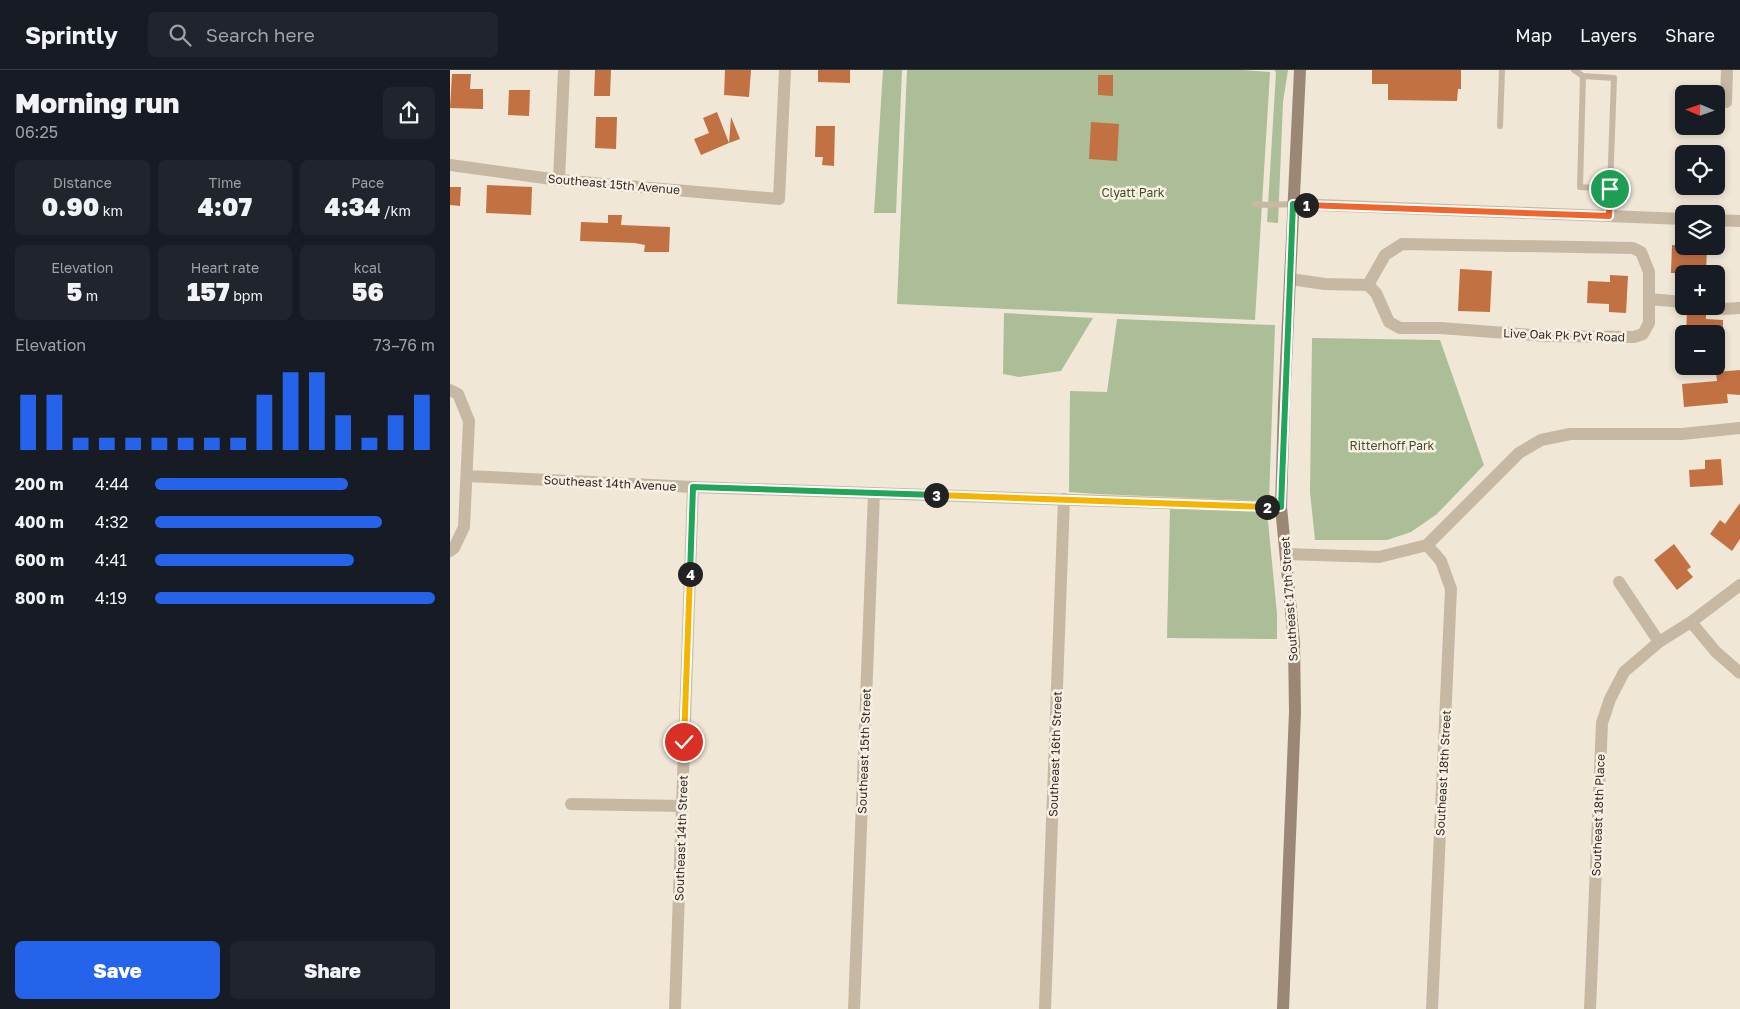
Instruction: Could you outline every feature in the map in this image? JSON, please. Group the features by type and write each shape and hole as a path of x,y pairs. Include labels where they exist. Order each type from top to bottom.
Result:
{"main road":[{"name":"Southeast 17th Street","path":"1283,1009 1295,712 1294,642 1281,507 1300,70"}],"street":[{"path":"559,180 564,70"},
{"name":"Southeast 15th Avenue","path":"450,165 559,180 779,199 785,70"},
{"path":"1726,102 1727,70"},
{"path":"1293,204 1675,219"},
{"path":"1725,220 1740,221"},
{"name":"Live Oak Pk Pvt Road","path":"1402,244 1634,248 1641,252 1649,272 1649,323 1643,334 1634,336 1546,336 1440,328 1400,328 1389,322 1376,293 1368,285 1385,255 1402,244"},
{"path":"1290,278 1325,284 1368,285"},
{"path":"1649,299 1675,301"},
{"path":"1725,309 1740,308"},
{"path":"450,390 458,394 469,421 464,526 454,548 450,551"},
{"path":"1286,554 1379,556 1427,544 1519,453 1540,440 1570,434 1682,434 1740,428"},
{"name":"Southeast 14th Avenue","path":"467,476 693,487 1281,507"},
{"name":"Southeast 14th Street","path":"675,1009 693,487"},
{"name":"Southeast 15th Street","path":"854,1009 874,493"},
{"name":"Southeast 16th Street","path":"1045,1009 1064,499"},
{"name":"Southeast 18th Street","path":"1427,544 1441,561 1451,589 1432,1009"},
{"path":"1619,582 1659,642"},
{"name":"Southeast 18th Place","path":"1590,1009 1602,724 1610,699 1624,672 1659,642 1691,622 1740,585"},
{"path":"1691,622 1716,652 1740,673"},
{"path":"571,804 682,806"}],"lane":[{"path":"1500,126 1502,70"},
{"path":"1574,70 1583,76 1614,78 1609,216"},
{"path":"1583,76 1580,187 1610,189"},
{"path":"1254,204 1293,204"}],"green space":[{"path":"883,70 902,70 896,213 874,213"},
{"name":"Clyatt Park","path":"907,70 1242,70 1270,72 1255,320 897,304"},
{"path":"1274,70 1288,70 1283,102 1278,223 1267,222 1276,72"},
{"path":"1004,313 1093,318 1061,371 1019,377 1003,374"},
{"path":"1117,319 1275,325 1269,501 1069,492 1070,391 1107,392"},
{"name":"Ritterhoff Park","path":"1312,338 1440,340 1484,465 1437,514 1411,532 1387,540 1315,540 1310,492"},
{"path":"1170,509 1268,512 1277,614 1277,639 1167,638"}],"building":[{"path":"595,70 611,70 610,96 594,96"},
{"path":"725,70 751,70 749,97 724,95"},
{"path":"818,70 850,70 850,83 818,82"},
{"path":"1372,70 1461,70 1461,89 1458,89 1457,101 1388,100 1388,84 1372,84"},
{"path":"452,74 471,74 470,89 483,89 483,109 450,108"},
{"path":"1098,75 1113,75 1113,96 1098,95"},
{"path":"509,90 530,90 529,116 508,115"},
{"path":"717,112 729,143 701,155 694,139 709,133 703,118"},
{"path":"596,117 617,117 616,149 595,148"},
{"path":"731,117 740,139 729,143"},
{"path":"1091,122 1119,124 1117,161 1089,159"},
{"path":"816,126 835,126 834,166 822,165 823,157 815,157"},
{"path":"487,185 532,187 531,215 486,213"},
{"path":"450,187 461,187 460,206 450,205"},
{"path":"608,215 622,215 621,225 670,227 669,252 644,252 645,245 635,243 580,241 581,222 608,223"},
{"path":"1672,245 1675,245 1675,255 1707,255 1706,265 1675,265 1675,273 1671,273"},
{"path":"1460,269 1492,271 1490,312 1458,311"},
{"path":"1610,275 1628,276 1626,313 1609,312 1609,304 1587,303 1588,281 1610,282"},
{"path":"1687,315 1706,315 1706,319 1723,320 1723,325 1686,325"},
{"path":"1740,370 1740,395 1727,394 1728,403 1684,407 1682,384 1717,381 1716,375 1725,375 1725,371"},
{"path":"1721,459 1723,485 1690,487 1689,470 1705,469 1705,460"},
{"path":"1740,503 1740,539 1732,551 1710,534 1720,520 1725,524"},
{"path":"1674,544 1691,567 1687,570 1693,577 1677,590 1654,560"}],"route":[{"path":"684,742 693,487 1281,507 1293,204 1609,216 1610,189"}]}
